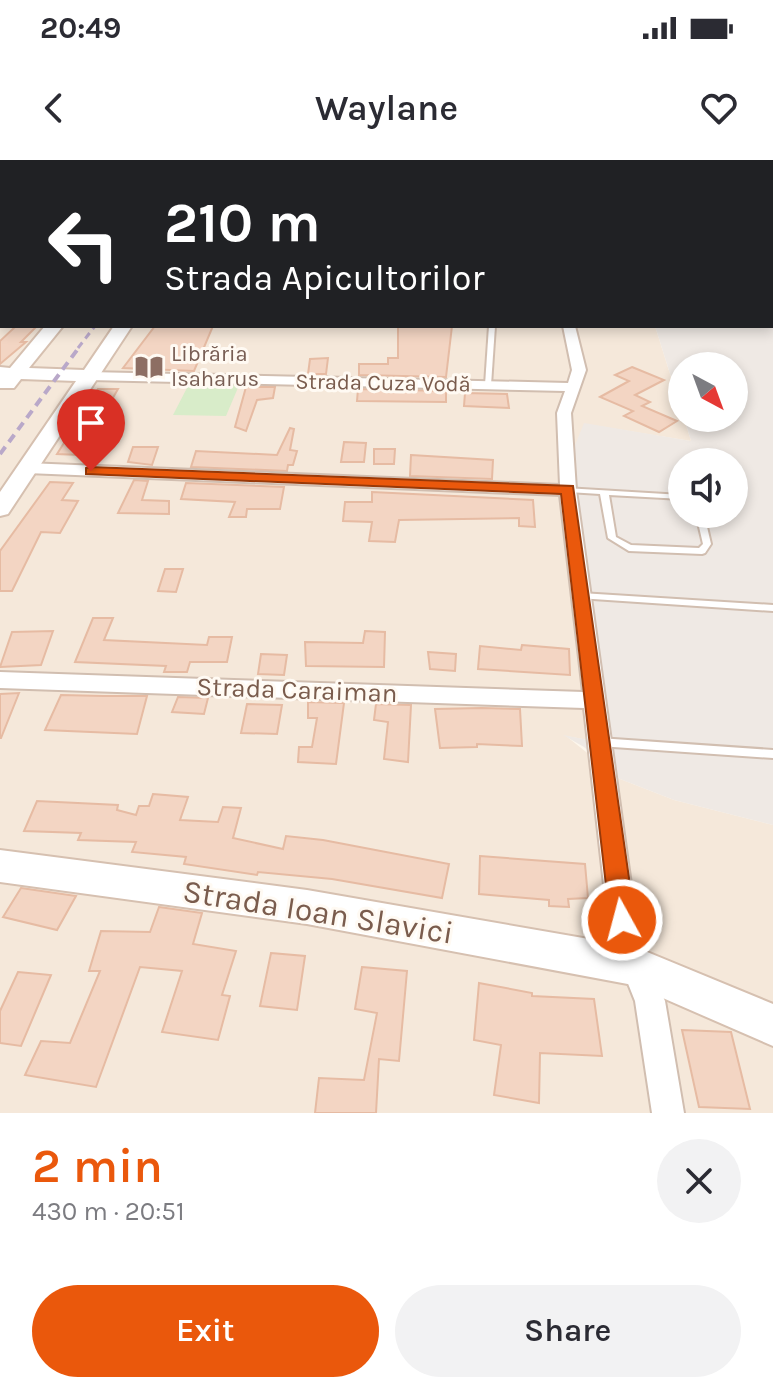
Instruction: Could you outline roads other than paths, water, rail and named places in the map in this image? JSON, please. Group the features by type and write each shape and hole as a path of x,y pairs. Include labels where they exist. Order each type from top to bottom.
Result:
{"street":[{"path":"0,392 8,373 52,328"},
{"path":"0,509 122,328"},
{"path":"569,328 579,370 564,413 568,490 599,742 622,920 635,966 650,1001 668,1113"},
{"name":"Strada Cuza Vodă","path":"8,373 575,387"},
{"path":"27,468 568,490"},
{"name":"Strada Caraiman","path":"0,680 594,700"},
{"name":"Strada Ioan Slavici","path":"0,866 307,907 635,966 773,1025"}],"lane":[{"path":"488,385 492,328"},
{"path":"568,490 668,496"},
{"path":"604,492 612,538 629,548 702,551 707,544 703,528"},
{"path":"581,596 773,608"},
{"path":"599,742 773,754"}],"railway":[{"path":"78,348 93,328"},
{"path":"0,454 80,346"}],"place":[{"name":"Librăria Isaharus","path":"149,367"}]}
